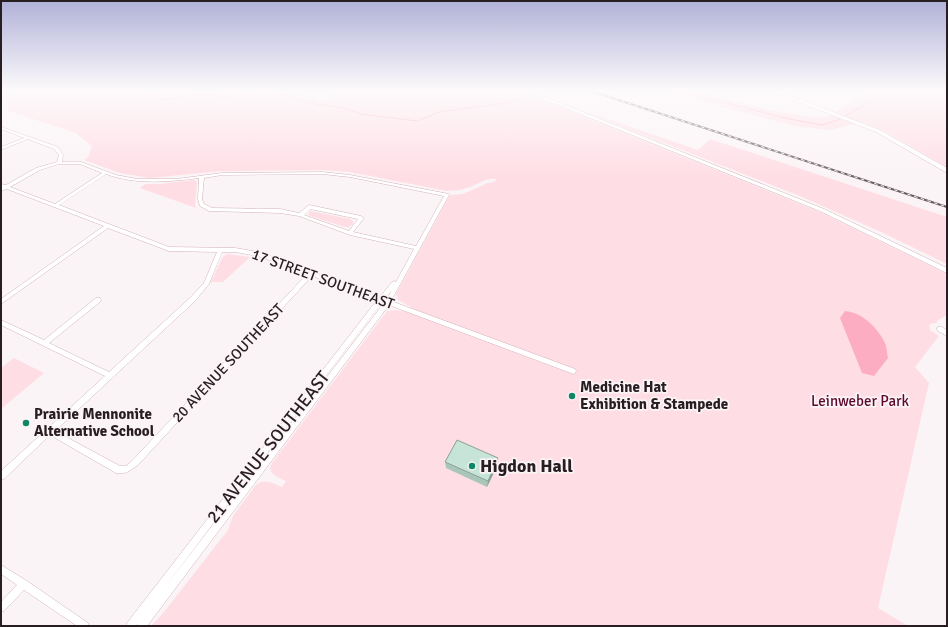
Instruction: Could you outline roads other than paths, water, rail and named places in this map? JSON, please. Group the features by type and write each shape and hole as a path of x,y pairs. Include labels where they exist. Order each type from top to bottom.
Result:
{"main road":[{"path":"849,119 878,131 947,171"}],"street":[{"path":"594,119 854,225 947,271"},
{"path":"1,128 56,148 61,155 59,163"},
{"path":"1,149 28,138"},
{"path":"1,190 4,186 38,170 59,163 81,163 115,176 151,181 177,180 202,176 200,199 202,205 211,210 280,211 300,215 350,232 417,248"},
{"path":"55,206 105,173"},
{"name":"21 AVENUE SOUTHEAST","path":"141,626 385,301 406,268 447,194 350,176 322,174 222,174 202,176"},
{"name":"17 STREET SOUTHEAST","path":"4,186 169,249 220,250 259,254 573,371"},
{"path":"300,215 309,207 361,218 350,232"},
{"path":"1,302 107,226"},
{"path":"1,476 200,292 206,284 220,250"},
{"name":"20 AVENUE SOUTHEAST","path":"49,431 119,470 127,468 135,463 311,274"},
{"path":"44,343 98,300"},
{"name":"21 AVENUE SOUTHEAST","path":"130,626 385,301"},
{"path":"1,322 110,376"},
{"path":"940,329 947,334"},
{"path":"1,568 85,626"},
{"path":"1,608 24,584"}],"waterway":[{"path":"403,119 417,121 421,119"},
{"path":"792,119 822,125 839,119"}],"railway":[{"path":"678,119 947,207"}],"place":[{"name":"Medicine Hat Exhibition & Stampede","path":"572,396"},
{"name":"Prairie Mennonite Alternative School","path":"26,423"},
{"name":"Higdon Hall","path":"472,466"}],"park label":[{"name":"Leinweber Park","path":"860,401"}]}
